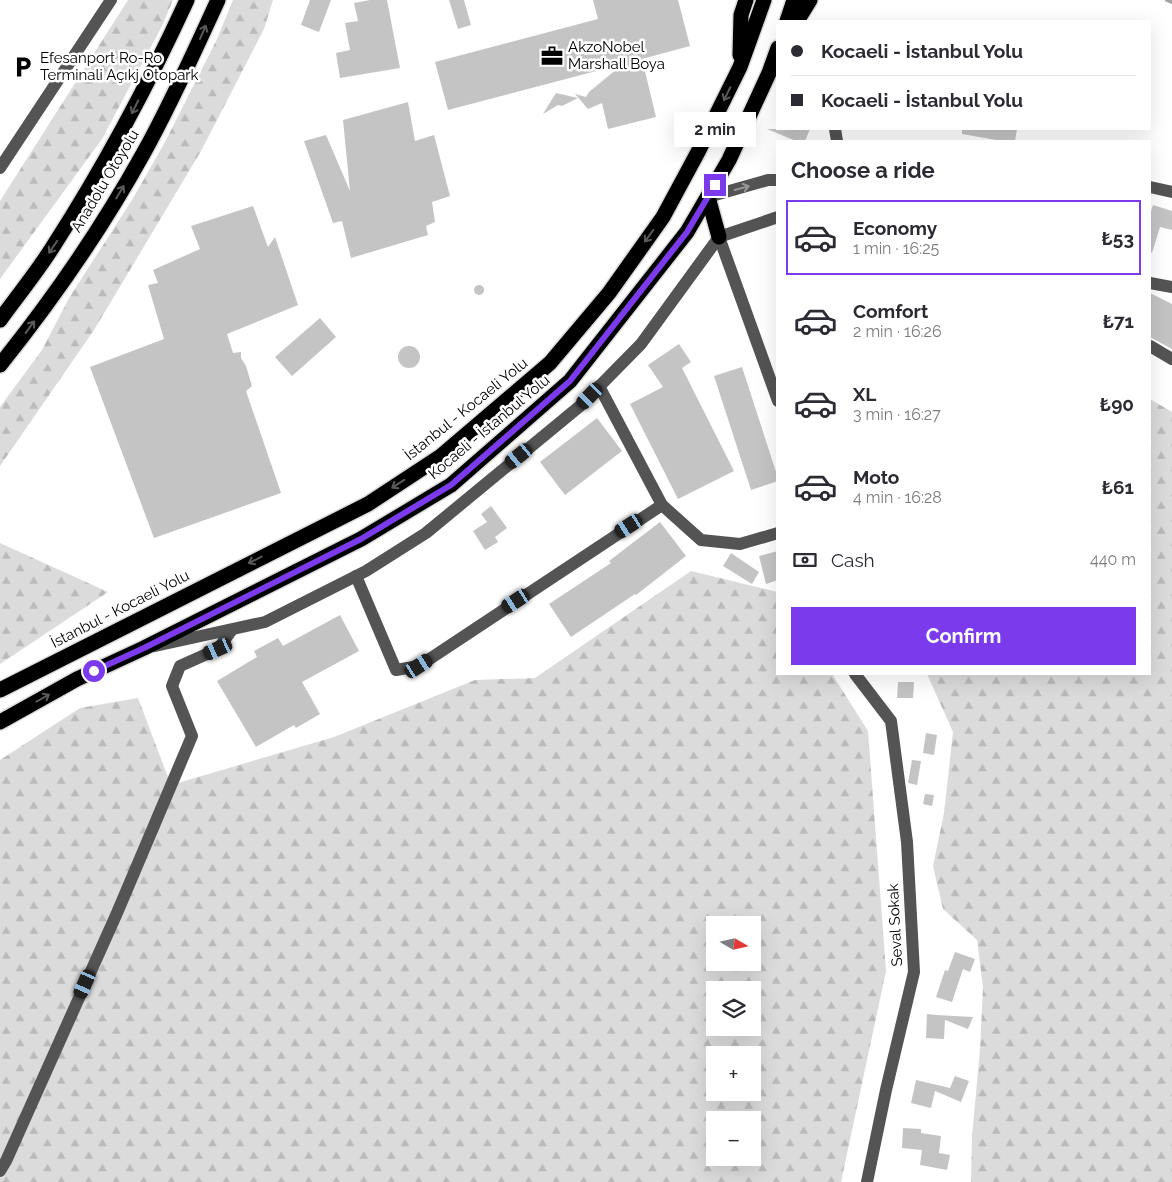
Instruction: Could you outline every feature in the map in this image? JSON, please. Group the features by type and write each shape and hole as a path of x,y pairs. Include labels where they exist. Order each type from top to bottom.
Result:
{"highway":[{"name":"Anadolu Otoyolu","path":"0,320 53,247 117,141 161,56 187,0"},
{"name":"Anadolu Otoyolu","path":"0,365 77,262 143,154 190,61 218,0"},
{"path":"740,67 741,15 746,0"},
{"name":"İstanbul - Kocaeli Yolu","path":"0,690 368,504 441,456 550,363 609,292 663,217 740,67 764,0"},
{"path":"788,20 801,11"},
{"name":"Kocaeli - İstanbul Yolu","path":"0,722 77,679 144,648 361,539 451,485 570,381 687,232 729,160 776,54"},
{"path":"757,98 776,69"},
{"path":"708,197 719,237"}],"street":[{"path":"0,168 111,0"},
{"path":"708,197 768,180 776,180"},
{"path":"1151,188 1172,192"},
{"path":"144,648 231,631 266,622 356,576 426,533 580,406 600,386 641,344 719,237 776,218"},
{"path":"719,237 776,395"},
{"path":"1151,283 1172,287"},
{"path":"1151,347 1172,358"},
{"path":"600,386 662,505 701,540 740,544 776,535"},
{"path":"356,576 396,670 419,666 662,505"},
{"path":"0,1171 117,913 192,736 172,686 180,666 218,649 231,631"},
{"name":"Seval Sokak","path":"856,675 891,721 907,842 914,972 886,1090 867,1182"}],"green space":[{"path":"128,0 173,0 162,26 102,139 0,279 0,201"},
{"path":"233,0 273,0 264,29 201,151 94,330 0,466 0,407 42,350 69,298 132,200 165,142 217,39"},
{"path":"1151,400 1172,412 1172,1182 971,1182 972,1136 980,1050 983,987 977,940 943,909 933,866 944,813 953,732 927,675 1151,675"},
{"path":"0,543 108,592 0,664"},
{"path":"691,571 776,592 776,675 833,675 868,731 886,971 841,1182 0,1182 0,760 80,708 138,698 171,785 334,737 475,680 535,678"}],"building":[{"path":"310,0 331,0 319,32 301,25"},
{"path":"370,0 387,0 400,68 340,78 336,53 350,50 345,23 358,21 354,3"},
{"path":"449,0 464,0 471,25 458,29"},
{"path":"593,0 678,0 690,46 642,59 656,117 608,129 602,103 588,109 575,94 586,97 589,92 623,64 448,110 435,62 598,19"},
{"path":"556,93 578,98 562,106 558,105 543,114"},
{"path":"408,102 415,141 434,135 450,196 432,202 435,222 426,226 428,235 351,258 342,221 333,223 304,141 326,135 350,191 343,120"},
{"path":"767,129 810,130 805,140 794,140"},
{"path":"962,130 1017,130 1015,140 996,140 962,134"},
{"path":"1153,205 1172,211 1172,230 1160,227 1152,253 1151,252 1151,211"},
{"path":"253,206 268,247 275,237 298,305 227,334 233,353 241,352 241,358 246,366 252,386 246,391 281,493 154,538 90,367 164,339 148,285 158,283 153,270 200,249 191,226"},
{"path":"477,285 481,285 484,290 483,294 477,295 474,292 474,288"},
{"path":"1151,294 1172,304 1172,349 1151,338"},
{"path":"320,318 336,337 292,376 275,357"},
{"path":"679,344 691,362 682,368 734,471 678,499 630,404 663,387 648,365"},
{"path":"409,346 417,349 420,357 417,365 409,368 401,365 398,357 401,349"},
{"path":"742,367 776,472 776,482 751,490 714,376"},
{"path":"597,418 622,451 565,495 540,462"},
{"path":"491,506 507,528 495,537 498,542 485,550 473,531 487,522 481,514"},
{"path":"660,522 686,556 636,595 571,637 549,604 611,563 609,561"},
{"path":"776,552 776,581 766,584 759,556"},
{"path":"731,553 759,572 752,584 723,566"},
{"path":"340,615 359,651 302,682 320,714 296,728 294,725 256,747 217,681 257,657 254,651 278,638 283,646"},
{"path":"898,682 914,682 913,698 897,698"},
{"path":"926,733 937,735 934,755 923,753"},
{"path":"912,760 921,761 917,785 908,783"},
{"path":"925,794 934,795 932,806 923,804"},
{"path":"955,952 975,959 970,972 963,969 952,1002 936,997 945,970 948,971"},
{"path":"927,1014 973,1017 968,1029 945,1020 944,1039 926,1038"},
{"path":"955,1076 969,1081 961,1102 935,1091 931,1108 911,1103 916,1080 950,1088"},
{"path":"903,1128 921,1129 921,1133 941,1136 939,1153 950,1155 947,1170 920,1165 922,1150 902,1148"}],"waterway":[{"path":"1167,0 1172,2"}],"place":[{"name":"AkzoNobel Marshall Boya","path":"552,56"},
{"name":"Efesanport Ro-Ro Terminali Açıkj Otopark","path":"23,67"}],"route":[{"path":"94,671 144,648 361,539 451,485 570,381 687,232 715,185"}]}
